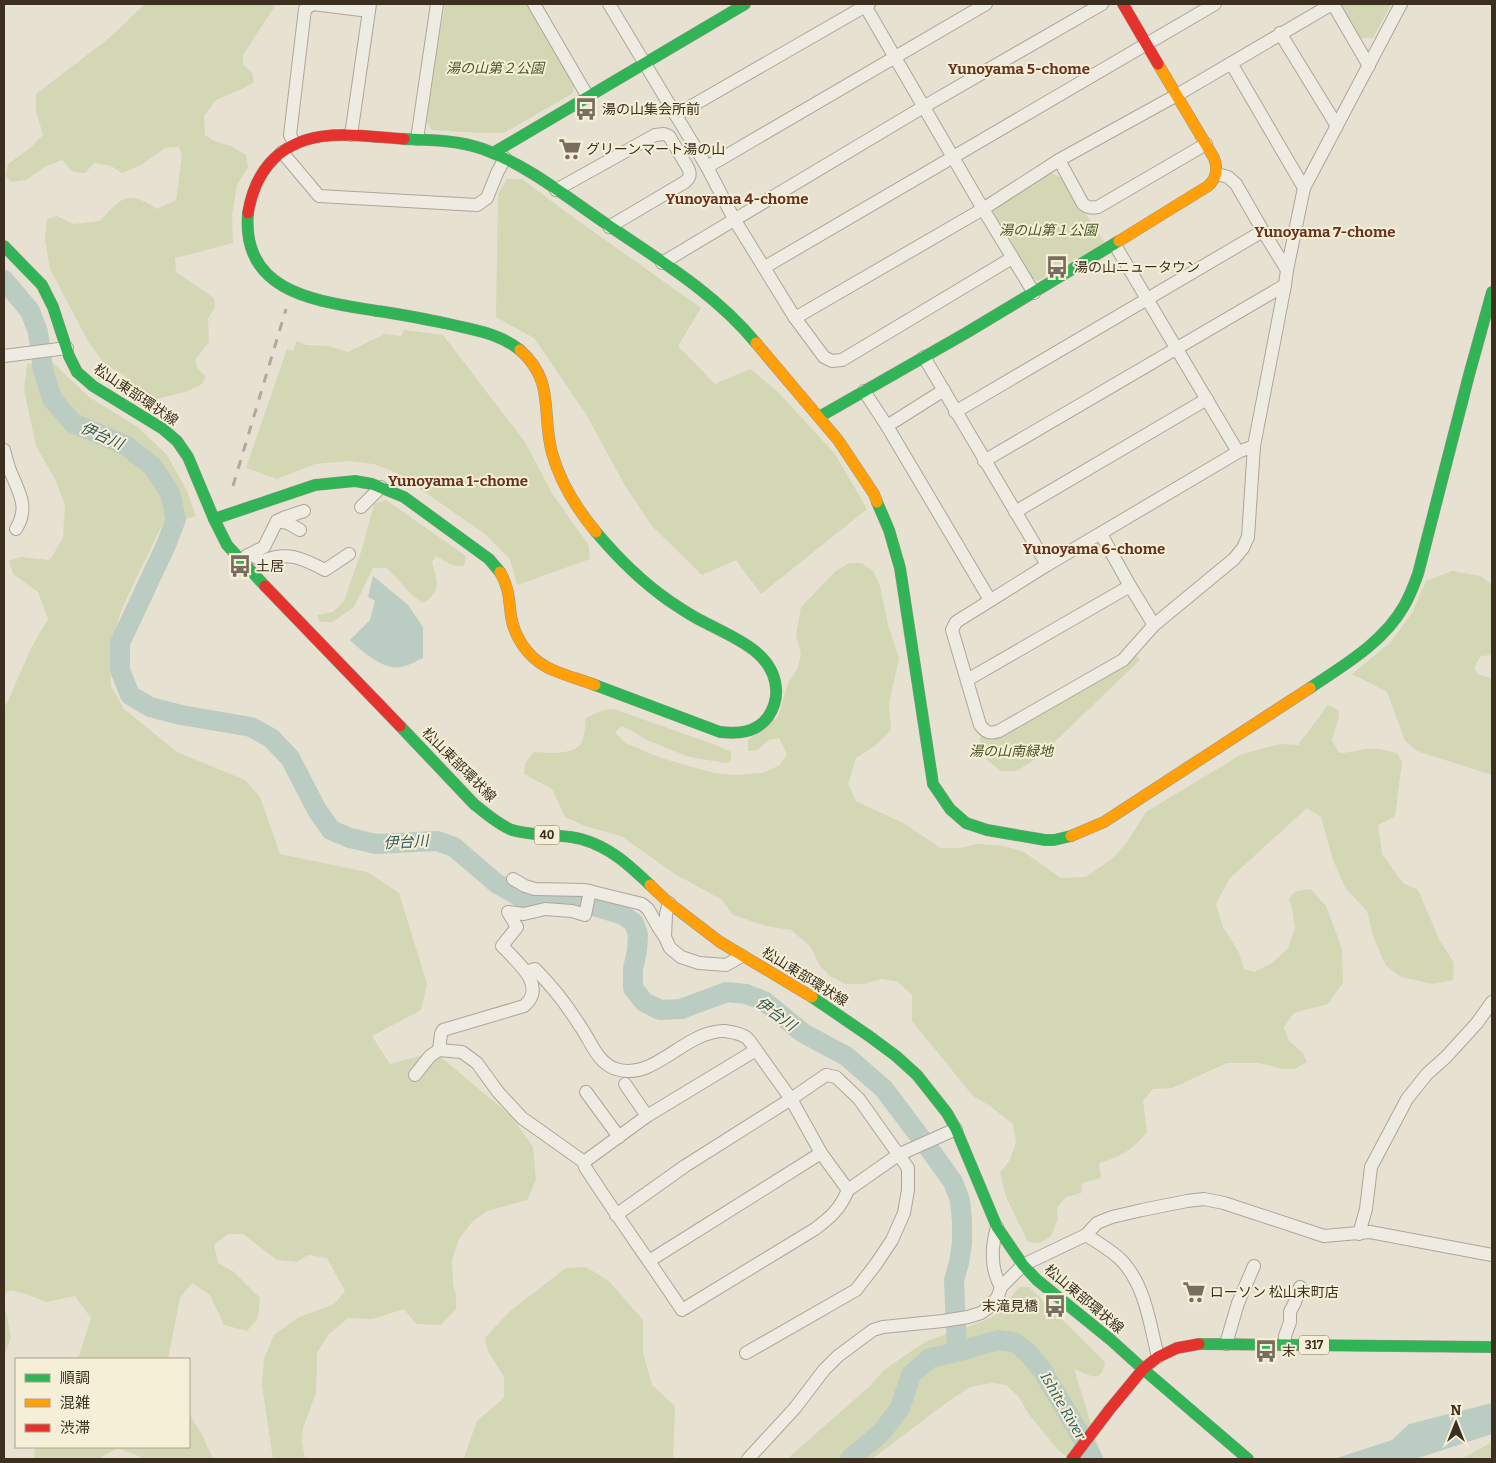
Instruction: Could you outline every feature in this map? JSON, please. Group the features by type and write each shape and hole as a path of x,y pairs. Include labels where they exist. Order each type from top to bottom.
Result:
{"main road":[{"path":"499,155 588,97 746,4"},
{"path":"819,416 924,358 1115,245 1215,181 1217,166 1206,144 1123,4"},
{"path":"214,519 315,486 335,482 355,482 381,487 404,497 489,559 506,583 510,598 513,629 518,639 535,659 545,666 702,727 720,732 734,734 748,732 761,725 770,715 775,703 776,682 775,676 764,660 748,644 700,620 670,601 637,576 614,554 586,519 563,482 554,462 549,442 547,399 543,383 535,366 523,353 508,342 492,334 436,321 320,302 300,296 271,278 260,265 251,249 248,230 248,208 252,192 261,174 282,152 294,143 310,138 351,135 461,144 499,155 520,166 692,283 744,328 819,416 838,440 874,494 889,530 900,568 933,784 942,801 955,816 968,825 992,831 1054,840 1076,834 1104,822 1354,659 1375,642 1393,621 1407,602 1418,574 1487,329 1492,292"},
{"name":"松山東部環状線","path":"4,246 42,285 53,307 66,348 77,372 93,386 163,429 177,441 188,457 214,519 227,544 245,556 474,804 510,829 525,833 579,838 594,842 611,850 628,863 669,903 720,942 813,998 896,1056 917,1075 947,1113 950,1131 998,1227 1023,1265 1037,1280 1111,1340 1244,1455"},
{"name":"317","path":"1072,1459 1143,1369 1158,1357 1177,1348 1202,1344 1492,1347"}],"street":[{"path":"294,143 290,135 306,9 313,4 370,7 351,135"},
{"path":"417,139 437,4"},
{"path":"534,4 588,97"},
{"path":"676,115 866,4 982,209 1034,292"},
{"path":"707,167 986,4"},
{"path":"662,263 924,106 1102,4"},
{"path":"765,267 1215,4"},
{"path":"795,318 982,209 1059,160 1176,95 1332,4 1369,66"},
{"path":"1254,446 1238,452 956,622 952,630 980,725 985,731 991,733 999,731 1123,660 1154,626 1234,559 1243,548 1248,537 1254,446 1304,188 1401,4"},
{"path":"613,5 707,167 734,219 795,318 824,357 832,361 842,360 1012,258"},
{"path":"1280,33 1337,126"},
{"path":"1231,63 1304,188"},
{"path":"556,190 655,135 664,134 669,136 690,172 688,179 686,182 609,227"},
{"path":"1059,160 1083,204 1092,208 1098,207 1206,144"},
{"path":"282,152 319,196 477,205 487,198 497,173 499,155"},
{"path":"1217,174 1228,177 1236,184 1287,270"},
{"path":"955,412 1263,231"},
{"path":"1115,245 1238,452"},
{"path":"984,462 1286,285"},
{"path":"4,356 66,348"},
{"path":"924,358 1047,566"},
{"path":"887,426 944,390"},
{"path":"864,391 887,426 990,600"},
{"path":"1015,512 1207,399"},
{"path":"5,457 20,492 23,508 21,520 16,529"},
{"path":"361,507 381,487"},
{"path":"245,556 264,547 277,522 304,511"},
{"path":"277,522 288,523 300,530"},
{"path":"1101,534 1154,626"},
{"path":"245,556 262,561 272,557 290,556 303,559 325,570 349,554"},
{"path":"968,680 1130,586"},
{"path":"513,879 535,889 575,889 642,904 648,909 666,937"},
{"path":"439,1050 443,1030 524,1006 532,996 533,986 526,972 502,946 517,928 508,912 524,914 545,909 572,911 585,916 590,893"},
{"path":"669,903 666,914 666,937 670,948 681,957 699,963 726,965 742,956"},
{"path":"526,972 535,969 550,984 603,1061 616,1069 632,1071 649,1067 697,1037 715,1031 731,1032 746,1037 791,1099 821,1153 848,1190"},
{"path":"1359,1234 1366,1209 1371,1167 1403,1106 1427,1074 1446,1057 1477,1023 1492,1002"},
{"path":"415,1075 430,1056 439,1050 462,1052 477,1063 498,1092 522,1118 584,1162 585,1167 616,1215 682,1310 815,1229 832,1216 843,1202 848,1190 903,1152 950,1131"},
{"path":"584,1162 646,1116 756,1050"},
{"path":"616,1215 685,1166 826,1075 836,1077 859,1100 903,1152 908,1168 908,1190 904,1213 892,1240 856,1290 746,1353"},
{"path":"625,1084 646,1116"},
{"path":"586,1092 619,1137"},
{"path":"649,1261 821,1153"},
{"path":"748,1459 795,1408 824,1370 838,1356 873,1330 896,1325 968,1317 981,1313 992,1305 1001,1287 1023,1265 1086,1235 1097,1223 1112,1217 1204,1199 1224,1203 1324,1236 1370,1232 1492,1255"},
{"path":"998,1227 993,1242 993,1267 995,1277 1001,1287"},
{"path":"1086,1235 1123,1262 1139,1285 1158,1357"},
{"path":"1226,1344 1238,1303 1254,1266"},
{"path":"1285,1345 1284,1336 1290,1322 1290,1312 1300,1287"}],"green space":[{"path":"145,4 276,4 243,55 243,64 252,73 254,82 216,100 204,116 205,135 214,141 231,146 246,155 248,167 237,185 232,215 233,243 175,258 176,272 214,298 215,307 208,318 209,342 195,360 198,369 206,377 202,384 188,391 153,400 138,393 124,375 105,364 89,343 50,269 45,240 47,219 57,216 73,224 100,221 114,206 125,198 139,199 157,209 176,200 182,155 179,147 165,148 141,165 122,173 111,166 94,163 85,173 73,172 62,160 46,166 26,180 10,182 6,175 8,164 29,149 43,135 36,111 36,94 108,39"},
{"name":"湯の山第２公園","path":"445,4 527,4 574,82 573,93 504,133 432,130 427,122 430,90"},
{"path":"1339,4 1391,5 1373,38 1360,38"},
{"name":"湯の山第１公園","path":"1051,173 1062,178 1105,243 1038,281 1031,277 993,213 995,206"},
{"path":"507,179 522,179 701,308 678,346 715,384 750,369 777,391 835,454 867,509 761,594 736,560 702,575 651,525 624,484 586,414 534,338 496,317 498,194"},
{"path":"404,330 443,335 525,442 553,495 588,544 590,559 517,585 510,559 485,534 399,474 374,464 347,461 315,464 277,479 246,468 287,349 293,351 297,341 306,345 328,346 348,352 385,334 401,336"},
{"path":"51,361 89,397 139,428 167,455 187,491 196,516 161,527 122,608 110,649 111,686 124,709 177,752 245,780 260,797 280,854 367,872 399,893 427,984 421,1010 372,1036 390,1064 435,1052 511,1116 533,1147 536,1180 527,1200 487,1211 472,1222 459,1239 452,1260 456,1309 441,1325 416,1324 404,1309 372,1319 348,1318 328,1335 317,1353 316,1393 303,1428 302,1442 305,1459 273,1459 262,1385 264,1359 274,1335 299,1317 334,1304 345,1291 327,1258 308,1255 296,1262 277,1260 243,1234 228,1234 214,1245 218,1263 234,1272 260,1298 258,1318 247,1331 224,1325 210,1295 192,1283 180,1298 168,1358 76,1358 79,1356 91,1318 75,1296 46,1302 11,1290 4,1294 4,708 31,648 48,619 38,592 13,574 9,561 21,557 50,560 63,538 65,505 56,481 36,446 24,390 27,364"},
{"path":"386,500 466,556 464,566 452,565 436,556 432,562 437,585 436,590 423,603 413,596 387,568 373,568 354,607 333,622 320,622 317,615 333,612 344,601 362,549 374,504"},
{"path":"849,563 862,563 873,571 880,586 888,625 899,658 889,703 891,730 875,746 856,758 848,784 856,801 905,824 941,848 960,848 977,844 1004,846 1024,852 1061,878 1086,877 1112,859 1127,842 1146,812 1242,754 1280,744 1298,745 1328,705 1338,710 1339,716 1332,740 1339,753 1379,749 1397,753 1402,762 1395,816 1378,825 1382,854 1403,883 1418,890 1439,939 1454,963 1453,980 1432,984 1401,977 1386,966 1373,936 1367,911 1346,889 1333,860 1321,817 1307,808 1229,879 1216,904 1223,927 1239,953 1244,969 1254,972 1272,963 1288,948 1295,928 1289,898 1296,891 1311,889 1326,906 1342,949 1343,983 1328,1004 1294,1013 1284,1027 1289,1041 1303,1053 1307,1062 1294,1069 1282,1069 1259,1063 1227,1063 1172,1088 1153,1089 1143,1101 1147,1132 1137,1144 1126,1152 1099,1163 1101,1178 1082,1183 1081,1193 1066,1197 1057,1208 1058,1219 1051,1236 1040,1243 1028,1242 1006,1197 1000,1173 1010,1160 1016,1142 1013,1124 990,1106 973,1096 912,1021 912,995 897,981 881,979 864,984 845,984 830,976 820,966 810,946 791,930 766,926 733,915 722,900 675,874 621,836 585,826 565,817 552,789 524,774 525,763 534,752 560,753 573,750 582,742 586,718 603,710 614,709 731,752 731,760 726,763 689,757 647,740 622,726 615,732 625,743 661,758 714,773 736,775 763,773 780,765 787,754 779,738 769,740 758,750 748,751 748,740 778,717 788,683 798,668 801,653 796,636 801,607 836,571"},
{"path":"1452,571 1481,576 1492,585 1492,655 1481,656 1474,667 1477,674 1492,678 1492,775 1417,751 1405,741 1387,692 1352,674 1391,642 1412,613 1426,581"},
{"name":"湯の山南緑地","path":"1135,654 1140,660 1041,755 1017,771 1001,771 987,760 979,739 982,736 992,740 1115,668"},
{"path":"586,1267 609,1281 643,1320 643,1353 652,1385 675,1406 673,1459 464,1459 477,1421 504,1398 504,1377 488,1351 485,1338 510,1311 566,1268"},
{"path":"1019,1287 1029,1287 1105,1362 1101,1374 1098,1376 1089,1375 1074,1369 1102,1459 1078,1430 1086,1459 1070,1459 1057,1449 1030,1416 1018,1396 1006,1385 992,1383 970,1387 872,1459 787,1459 870,1386 883,1371 927,1341 984,1321 995,1315"},
{"path":"4,1308 11,1338 4,1356"},
{"path":"190,1415 213,1459 146,1459 118,1448 190,1448"},
{"path":"1492,1442 1492,1459 1461,1459"},
{"path":"35,1448 118,1448 98,1459 34,1459"}],"shaded area":[{"path":"373,576 408,605 423,627 423,658 409,665 388,666 367,654 350,640 370,620 375,601 368,597"},
{"path":"1492,1403 1492,1434 1415,1459 1334,1459 1392,1440 1409,1424"}],"waterway":[{"name":"伊台川","path":"4,280 30,311 38,332 43,370 52,399 73,423 127,446 153,467 170,493 176,519 166,545 120,643 120,670 130,695 150,707 181,715 251,727 271,738 290,758 317,810 331,830 350,838 376,844 437,841 454,847 496,883 529,902 581,902 623,915 634,923 638,935 633,969 633,988 644,1002 660,1010 681,1009 727,992 746,994 764,1001 803,1033 846,1056 884,1089 953,1182 960,1200 962,1243 954,1280 957,1352"},
{"name":"Ishite River","path":"850,1459 881,1433 900,1408 911,1375 930,1358 998,1340 1014,1342 1027,1352 1042,1370 1093,1459"}],"railway":[{"path":"233,486 286,309"}],"traffic: fast":[{"path":"493,153 745,4"},
{"path":"404,139 464,144 483,149 515,163 684,277 722,308 756,343"},
{"path":"248,213 249,240 257,261 270,277 288,289 331,303 477,330 504,340 520,350"},
{"path":"819,417 966,333 1119,241"},
{"path":"4,246 42,285 53,307 69,356 77,372 93,386 163,429 177,441 188,457 227,545 265,586"},
{"path":"1310,688 1349,662 1374,642 1395,619 1410,594 1418,574 1492,292"},
{"path":"214,519 315,485 355,481 372,484 404,497 489,559 500,572"},
{"path":"877,502 889,530 900,568 933,784 950,809 966,823 987,830 1045,840 1071,836"},
{"path":"595,685 727,733 746,731 758,726 770,714 776,695 773,675 759,655 738,640 690,615 658,593 630,568 596,532"},
{"path":"400,726 474,804 497,822 512,830 531,834 573,837 591,842 610,852 650,885"},
{"path":"812,997 896,1056 917,1075 947,1113 956,1129 997,1227 1023,1265 1037,1280 1111,1340 1143,1369"},
{"path":"1199,1344 1492,1347"},
{"path":"1143,1369 1248,1459"}],"traffic: slow":[{"path":"1119,241 1208,186 1216,173 1214,158 1158,64"},
{"path":"756,343 838,440 874,494 877,502"},
{"path":"520,350 539,374 543,386 549,438 555,464 564,485 576,505 596,532"},
{"path":"500,572 507,588 515,631 527,651 538,662 550,669 595,685"},
{"path":"1071,836 1104,822 1310,688"},
{"path":"650,885 669,903 720,942 812,997"}],"traffic: jam":[{"path":"1123,4 1158,64"},
{"path":"248,213 255,187 265,169 283,151 298,143 332,135 404,139"},
{"path":"265,586 400,726"},
{"path":"1072,1459 1143,1369 1158,1357 1177,1348 1199,1344"}],"place":[{"name":"湯の山集会所前","path":"586,109"},
{"name":"グリーンマート湯の山","path":"570,149"},
{"name":"湯の山ニュータウン","path":"1057,267"},
{"name":"土居","path":"240,566"},
{"name":"ローソン 松山末町店","path":"1194,1292"},
{"name":"末滝見橋","path":"1055,1306"},
{"name":"末","path":"1266,1351"}],"district":[{"name":"Yunoyama 5-chome","path":"1019,69"},
{"name":"Yunoyama 4-chome","path":"737,199"},
{"name":"Yunoyama 7-chome","path":"1325,232"},
{"name":"Yunoyama 1-chome","path":"458,481"},
{"name":"Yunoyama 6-chome","path":"1094,549"}]}
